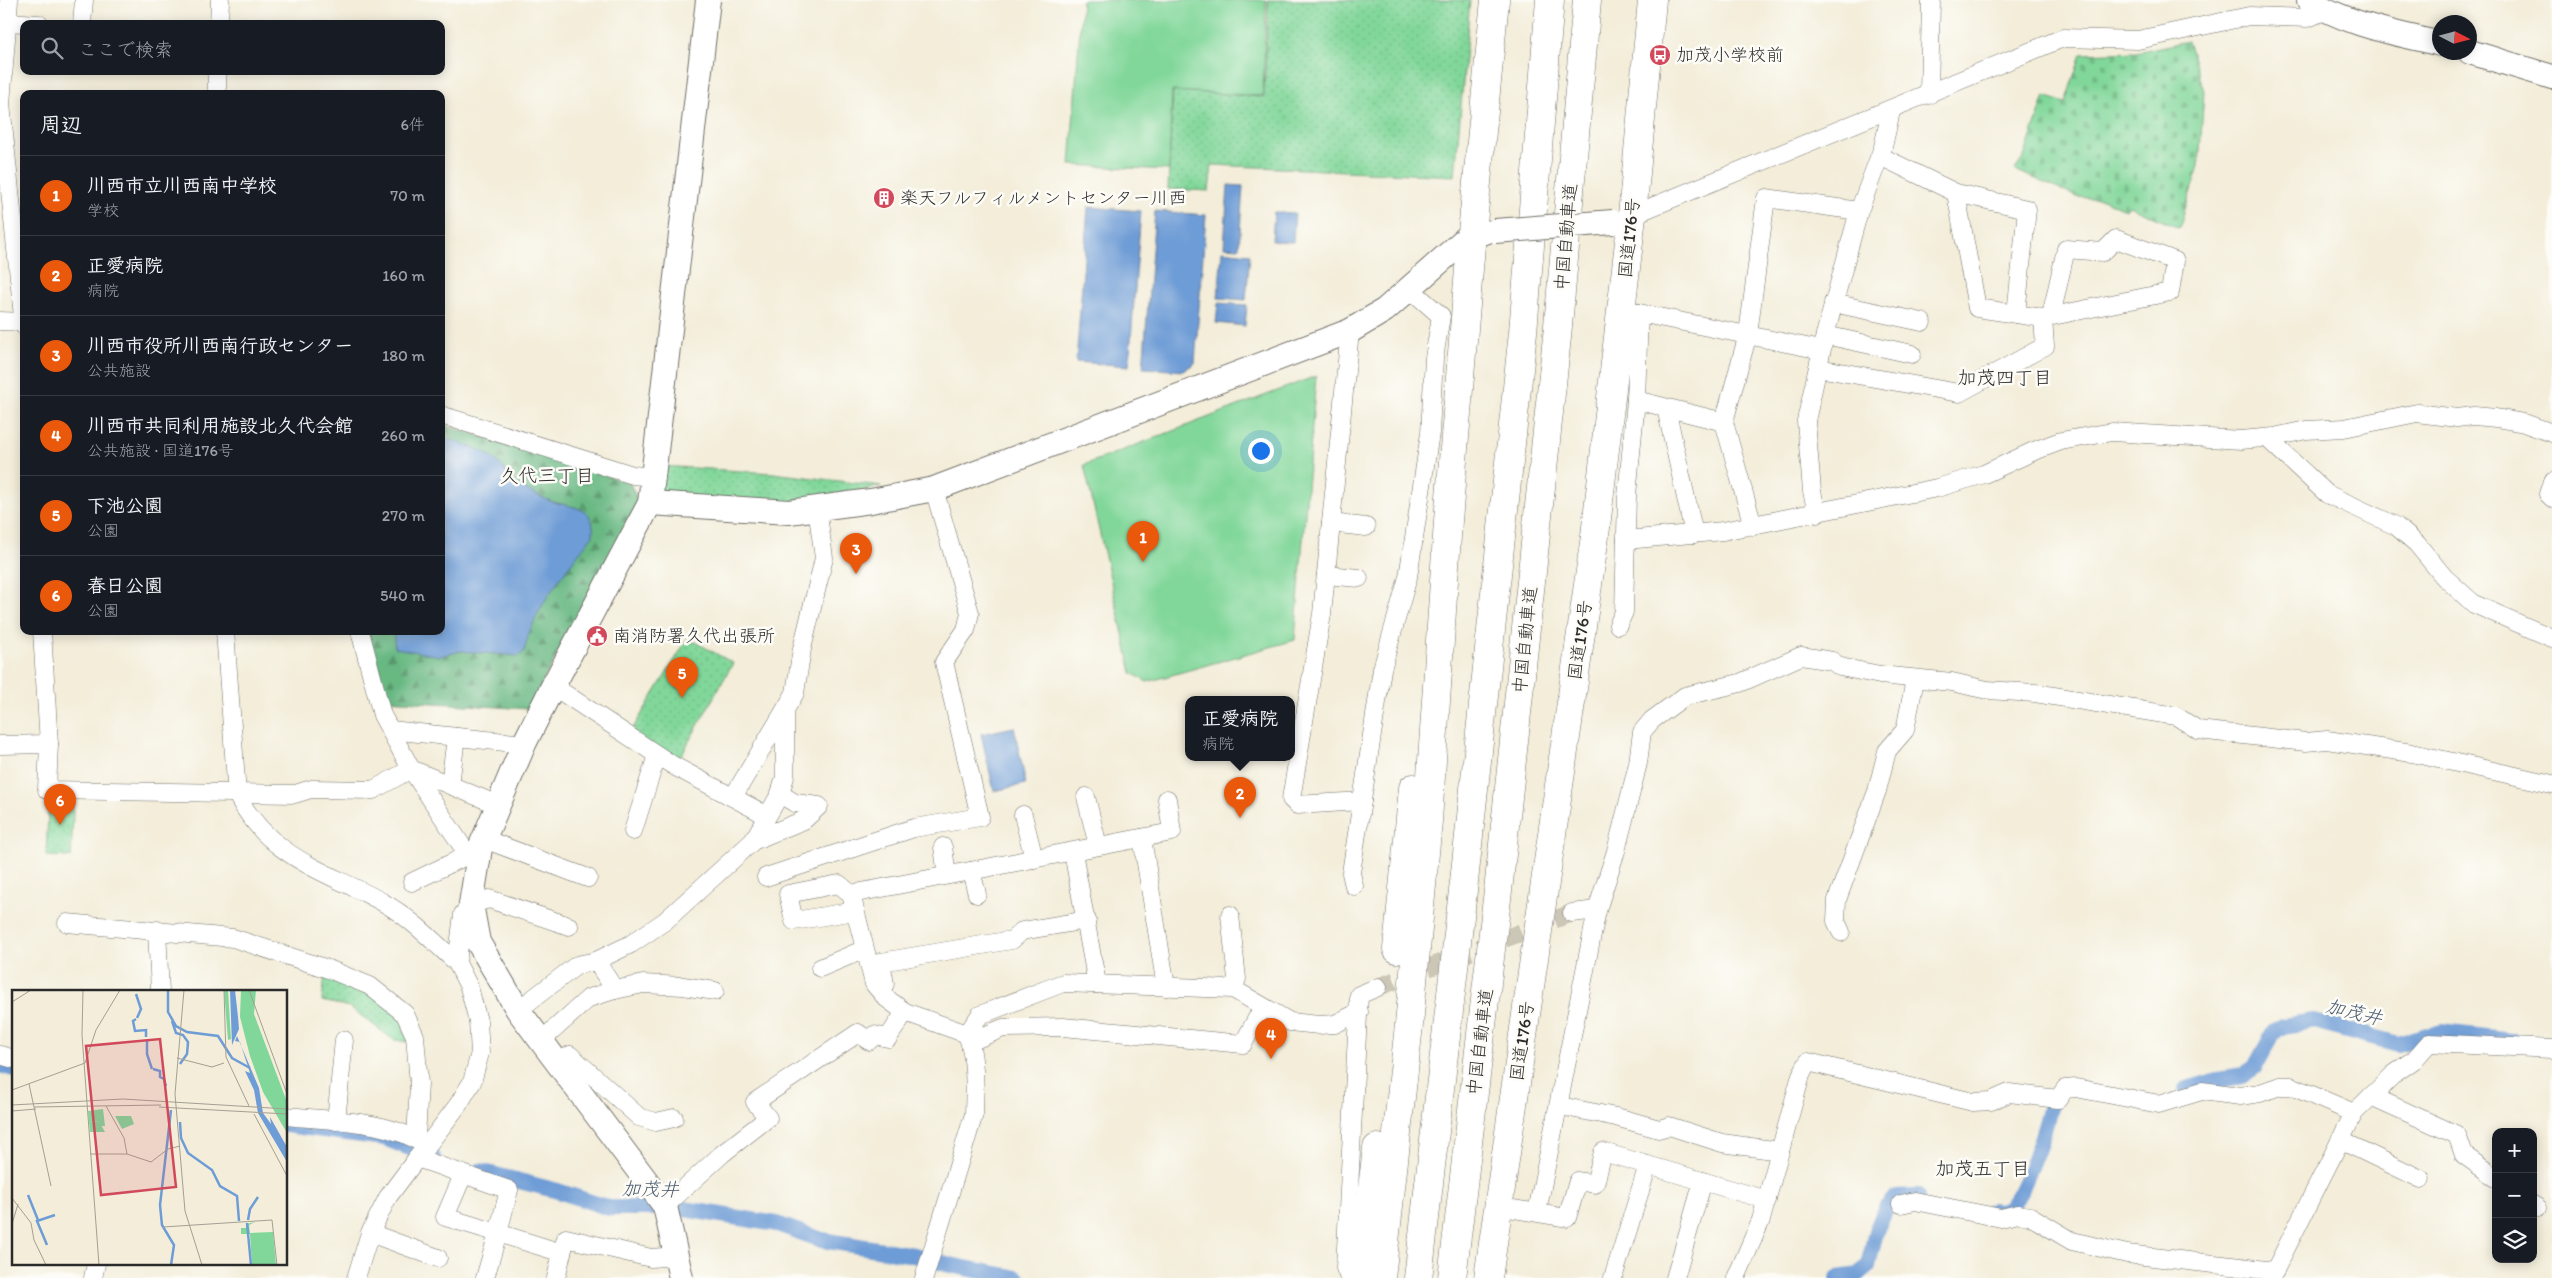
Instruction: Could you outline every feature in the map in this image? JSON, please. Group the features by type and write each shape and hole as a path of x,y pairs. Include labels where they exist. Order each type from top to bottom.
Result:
{"highway":[{"path":"1361,1278 1390,1033 1407,839 1483,232 1495,0"},
{"name":"中国自動車道","path":"1418,1278 1425,1230 1522,342 1550,0"},
{"name":"中国自動車道","path":"1452,1278 1499,882 1554,367 1587,0"},
{"name":"国道176号","path":"1488,1278 1595,536 1630,312 1622,219 1652,0"},
{"path":"1381,1278 1428,821 1448,521"},
{"path":"1505,1278 1525,1211 1566,848 1595,536"}],"street":[{"path":"9,0 1,104 2,136 4,177 20,293"},
{"path":"82,20 84,0"},
{"path":"219,20 220,0"},
{"path":"679,1267 665,1206 559,1062 518,1010 478,942 471,904 477,848 524,744 553,686 650,504 708,0"},
{"path":"1929,95 1931,0"},
{"path":"650,504 789,512 934,489 1350,331 1386,310 1410,288 1483,232 1622,219 1929,95 2063,38 2138,40 2249,16 2308,18 2318,5 2385,30 2432,42"},
{"path":"7,22 20,23"},
{"path":"2477,54 2552,77"},
{"path":"217,90 218,75"},
{"path":"1817,514 1812,491 1806,421 1823,342 1859,212 1880,156 1891,110"},
{"path":"1880,156 1956,193 2027,210 2016,314"},
{"path":"1818,368 1959,393 2046,346 2047,317 2066,249 2103,252 2116,239 2175,261 2170,292 2047,317 1977,308 1956,193"},
{"path":"1753,526 1724,422 1748,334 1766,198 1859,212"},
{"path":"1354,886 1351,873 1382,668 1408,578 1430,433 1434,358 1441,316 1410,288"},
{"path":"1834,303 1922,322"},
{"path":"1618,625 1624,612 1627,496 1636,400 1630,312 1748,334 1912,354"},
{"path":"0,321 20,322"},
{"path":"1350,331 1322,614 1291,799 1297,805 1362,801"},
{"path":"1636,400 1724,422"},
{"path":"1666,408 1694,534"},
{"path":"1626,540 1753,526 1937,488 1984,474 2061,441 2112,432 2242,440 2267,438 2306,430 2344,428 2417,413 2457,418 2474,416 2496,418 2524,423 2552,433"},
{"path":"445,416 633,475 653,477"},
{"path":"2267,438 2327,494 2396,526 2417,544 2444,577 2474,604 2552,638"},
{"path":"2552,482 2548,494 2552,498"},
{"path":"766,876 914,828 980,817 944,662 966,630 970,614 934,489"},
{"path":"733,797 795,693 802,650 824,558 817,508"},
{"path":"1331,522 1366,527"},
{"path":"1326,575 1358,578"},
{"path":"42,635 49,744 47,790 237,795 295,794 311,789 373,790 411,769"},
{"path":"225,635 237,795 248,817 270,841 298,860 385,904 428,936 457,963 469,988 478,1022 480,1053 472,1082 458,1105 420,1147 388,1197 370,1233 356,1278"},
{"path":"361,635 382,716 411,769 477,848 588,878"},
{"path":"1767,1200 1603,1152 1595,1184 1578,1180 1567,1218 1525,1211 1560,1106 1597,910 1616,851 1640,750 1642,732 1652,720 1684,696 1740,683 1801,656 1832,661 1840,667 1915,680 1952,682 1987,690 2035,693 2176,716 2198,730 2306,742 2327,740 2412,753 2552,784"},
{"path":"1841,932 1836,921 1837,900 1877,791 1887,751 1905,730 1915,680"},
{"path":"553,686 702,782 766,815"},
{"path":"753,841 766,815 780,794 785,777 785,710"},
{"path":"1631,728 1640,750"},
{"path":"390,730 524,744"},
{"path":"450,785 456,737"},
{"path":"0,745 49,744"},
{"path":"632,830 657,754"},
{"path":"411,769 498,804"},
{"path":"518,1010 577,965 596,961 631,944 665,921 753,841 804,820 819,806 795,803 780,794"},
{"path":"1086,798 1098,846"},
{"path":"1167,799 1178,830 947,876 853,902 874,984 883,995 905,1012 968,1038 1003,1028 1063,1027 1243,1044 1263,1007"},
{"path":"1023,815 1034,859"},
{"path":"1142,838 1154,937 1166,987"},
{"path":"943,847 947,876"},
{"path":"412,882 477,848"},
{"path":"1073,852 1087,920 1097,984"},
{"path":"971,871 977,894"},
{"path":"457,963 463,914 471,904 489,899 569,926"},
{"path":"1572,913 1597,910"},
{"path":"1230,915 1237,979 1233,989"},
{"path":"883,995 886,992 881,962 1012,940 1022,931 1087,920"},
{"path":"67,923 233,938 331,970 370,986 405,1014 415,1036 420,1084 420,1147"},
{"path":"158,930 160,990"},
{"path":"820,968 858,952 866,952"},
{"path":"596,961 615,990"},
{"path":"924,1278 974,1114 975,1089 968,1038 980,1015 1063,983 1233,989 1290,1022 1319,1025 1335,1024 1359,1012"},
{"path":"541,1041 589,998 615,990 643,984 683,986 715,991"},
{"path":"1348,1278 1345,1268 1359,995 1378,987"},
{"path":"665,1206 722,1154 768,1118 755,1102 858,1033 869,1041 874,1035 888,1038 905,1012"},
{"path":"336,1121 344,1040"},
{"path":"1901,1204 1915,1201 2001,1218 2018,1214 2030,1216 2072,1242 2127,1254 2273,1275 2354,1113 2394,1074 2414,1060 2429,1043 2552,1049"},
{"path":"0,1054 12,1058"},
{"path":"559,1062 570,1055 639,1117 656,1122 674,1118"},
{"path":"1736,1278 1767,1200 1801,1075 1808,1062 1973,1102 1991,1100 2010,1092 2058,1099 2065,1089 2076,1088 2159,1104 2202,1091 2240,1096 2260,1093 2280,1086 2291,1086 2354,1113"},
{"path":"2371,1096 2457,1135 2464,1155 2492,1175"},
{"path":"1560,1106 1616,1117 1659,1129 1669,1126 1722,1143 1780,1151"},
{"path":"288,1116 371,1125 420,1147 463,1175 509,1190 485,1278"},
{"path":"2340,1140 2421,1179"},
{"path":"1614,1278 1648,1165"},
{"path":"463,1175 445,1217 562,1252"},
{"path":"1675,1278 1703,1181"},
{"path":"370,1233 438,1258"},
{"path":"556,1278 566,1238 651,1258 679,1267"}],"green space":[{"path":"1082,0 1266,0 1263,96 1172,91 1169,170 1070,165"},
{"path":"1268,0 1470,0 1455,176 1212,165 1209,191 1168,189 1173,91 1264,97"},
{"path":"2188,41 2204,91 2199,166 2179,228 2129,206 2126,210 2103,199 2077,197 2015,170 2024,157 2045,96 2065,103 2081,54 2136,52"},
{"path":"1316,376 1295,640 1147,682 1132,673 1084,465"},
{"path":"445,425 630,483 639,503 528,709 386,700 367,635 445,635"},
{"path":"662,466 773,473 881,486 789,507 658,498"},
{"path":"688,638 733,663 678,761 630,733"},
{"path":"49,792 74,793 71,857 46,856"},
{"path":"325,974 393,1006 401,1018 408,1042 394,1040 349,1007 322,1001"}],"water":[{"path":"1228,185 1243,186 1239,248 1224,247"},
{"path":"1088,207 1141,211 1129,366 1076,362"},
{"path":"1155,211 1206,215 1195,363 1183,371 1143,368"},
{"path":"1274,212 1295,213 1293,242 1272,241"},
{"path":"1222,251 1250,254 1246,300 1218,298"},
{"path":"1218,303 1247,305 1245,326 1216,323"},
{"path":"445,438 473,447 491,457 506,472 511,482 550,501 580,509 590,518 593,525 593,535 552,590 535,620 524,652 518,656 461,651 440,656 395,648 393,635 445,635"},
{"path":"1014,727 1026,784 994,791 981,734"}],"waterway":[{"name":"加茂井","path":"2187,1089 2218,1080 2242,1076 2255,1067 2274,1032 2283,1026 2314,1021 2398,1044 2442,1032 2512,1040"},
{"name":"加茂井","path":"0,1065 12,1068"},
{"name":"加茂井","path":"1991,1211 2005,1211 2015,1200 2034,1160 2050,1108"},
{"name":"加茂井","path":"288,1125 384,1138 433,1157"},
{"name":"加茂井","path":"480,1171 558,1191 609,1208 678,1208 777,1224 822,1240 914,1255 950,1265 1017,1278"},
{"name":"加茂井","path":"1838,1278 1857,1275 1868,1266 1876,1231 1886,1208 1896,1197 1918,1196"}],"tunnel":[{"path":"1378,987 1572,913"}],"place":[{"name":"加茂小学校前","path":"1660,55"},
{"name":"楽天フルフィルメントセンター川西","path":"884,198"},
{"name":"川西市立川西南中学校","path":"1143,562"},
{"name":"川西市役所川西南行政センター","path":"856,574"},
{"name":"南消防署久代出張所","path":"597,636"},
{"name":"下池公園","path":"682,698"},
{"name":"正愛病院","path":"1240,818"},
{"name":"春日公園","path":"60,825"},
{"name":"川西市共同利用施設北久代会館","path":"1271,1059"}],"district":[{"name":"加茂四丁目","path":"2005,377"},
{"name":"久代三丁目","path":"547,475"},
{"name":"加茂五丁目","path":"1983,1168"}]}
